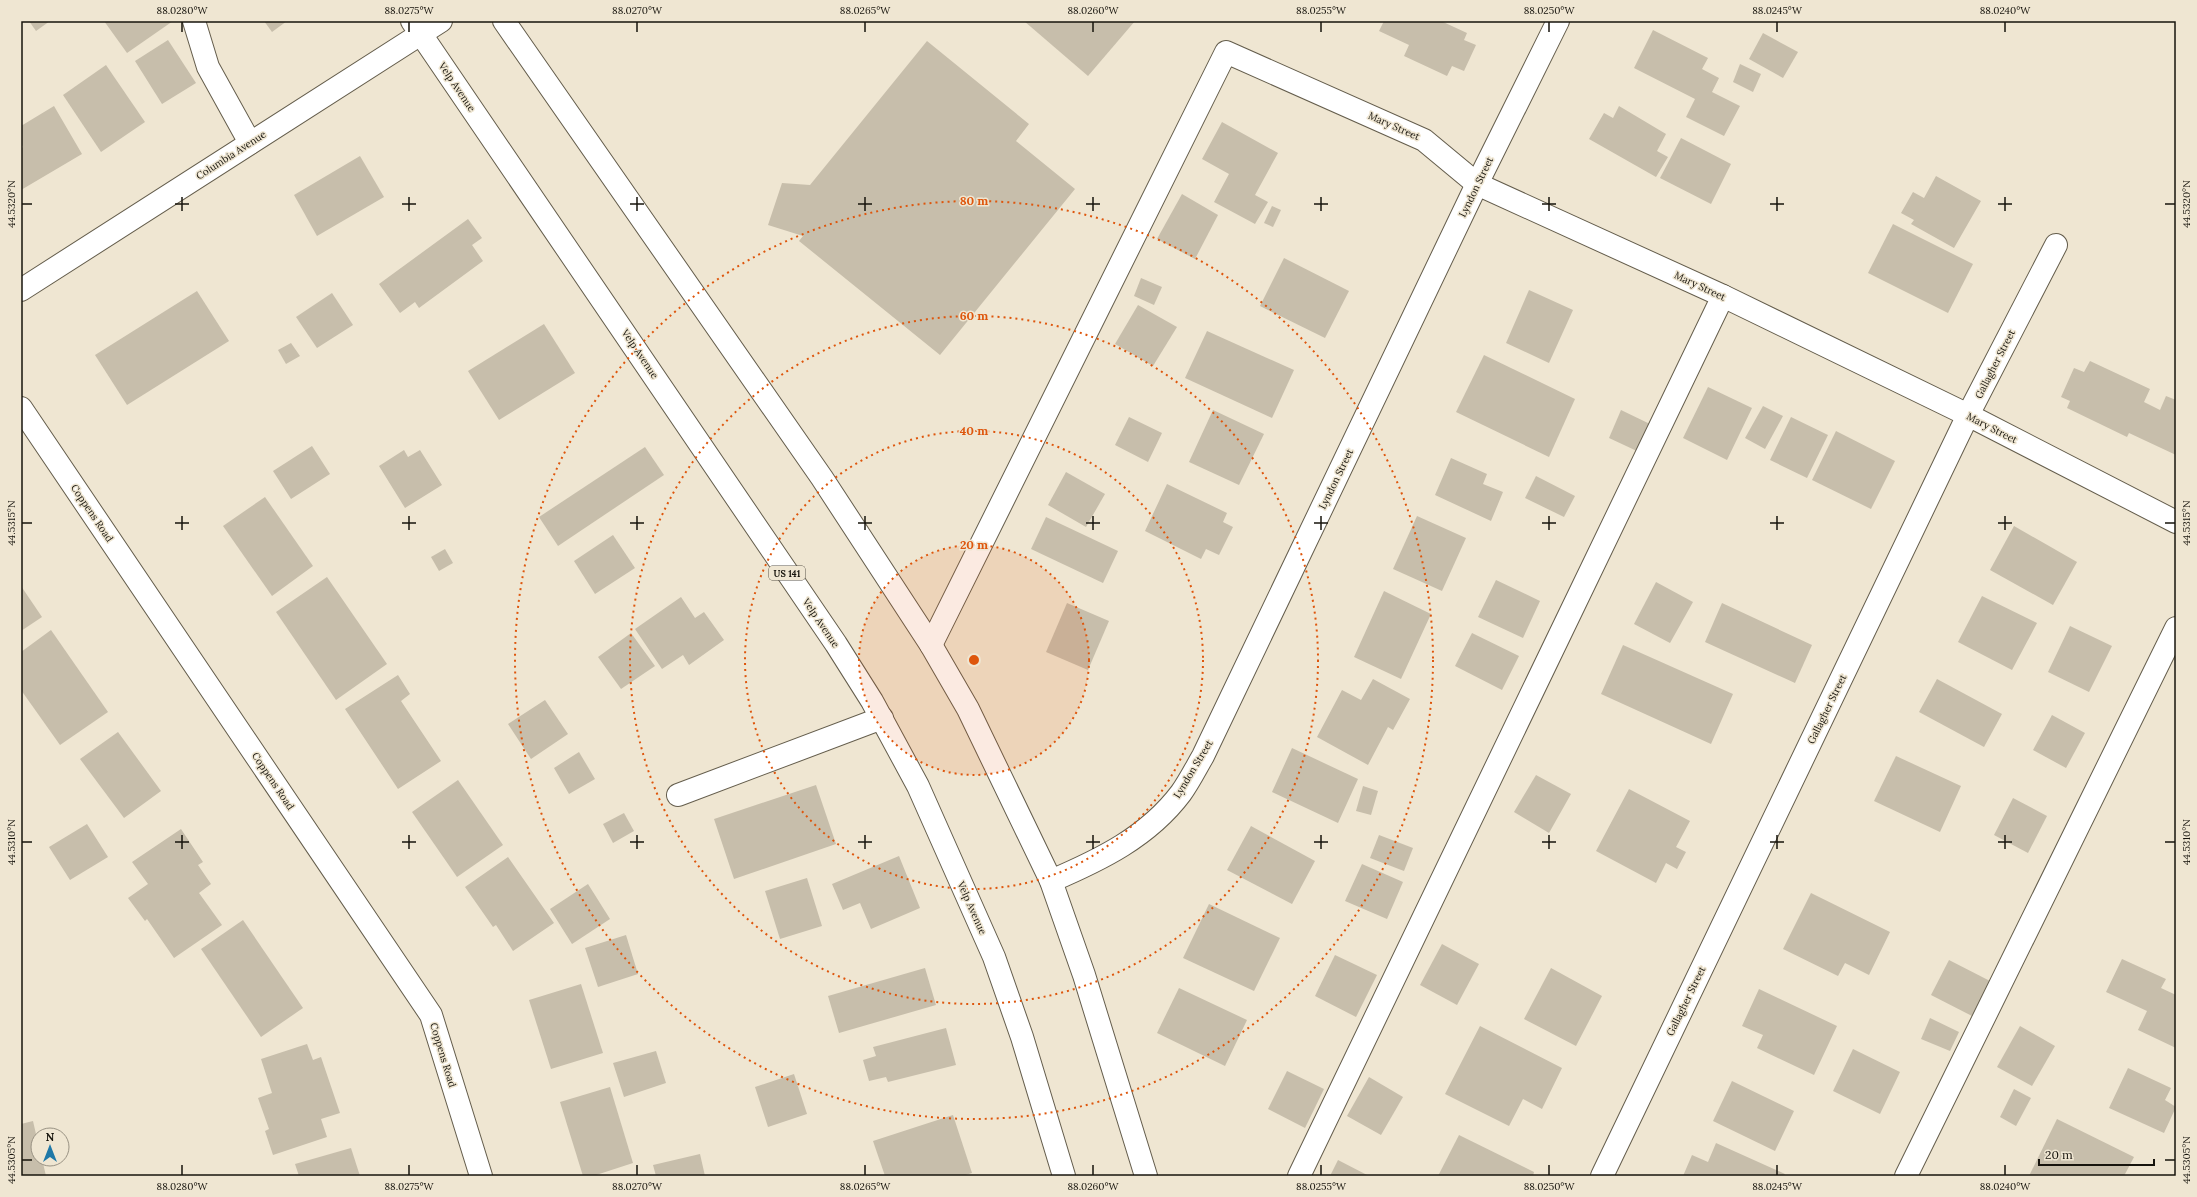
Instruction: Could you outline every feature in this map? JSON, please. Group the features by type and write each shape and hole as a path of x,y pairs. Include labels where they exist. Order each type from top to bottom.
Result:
{"street":[{"path":"194,21 208,67 250,143"},
{"name":"Columbia Avenue","path":"21,290 250,143 417,27 441,21"},
{"path":"504,21 822,478 931,645 968,709 1051,880 1084,975 1146,1176"},
{"name":"Lyndon Street","path":"1051,880 1111,853 1138,835 1159,818 1181,793 1203,756 1477,184 1558,21"},
{"name":"Velp Avenue","path":"417,27 831,638 882,718 922,793 994,957 1022,1037 1064,1176"},
{"name":"Mary Street","path":"931,645 1226,52 1424,140 1477,184 1724,296 1968,415 2176,522"},
{"name":"Gallagher Street","path":"1602,1176 1968,415 2056,245"},
{"path":"1299,1176 1724,296"},
{"name":"Coppens Road","path":"21,408 431,1015 481,1176"},
{"path":"1906,1176 2176,628"},
{"path":"678,795 882,718"}],"building":[{"path":"29,21 50,21 36,31"},
{"path":"104,21 173,21 127,53"},
{"path":"264,21 287,21 272,32"},
{"path":"1024,21 1135,21 1088,76"},
{"path":"1384,21 1441,21 1467,33 1464,40 1476,45 1464,71 1452,66 1447,76 1404,56 1409,45 1379,31"},
{"path":"1653,30 1708,58 1702,69 1719,78 1712,92 1740,106 1724,136 1686,117 1695,99 1634,68"},
{"path":"1763,33 1798,52 1783,78 1749,59"},
{"path":"168,40 196,83 162,104 135,61"},
{"path":"927,41 1029,124 1016,141 1075,189 940,355 799,241 803,236 768,225 782,183 810,185"},
{"path":"1740,64 1761,74 1753,92 1733,82"},
{"path":"106,65 145,122 101,152 63,95"},
{"path":"54,106 82,154 21,190 21,149 23,147 21,143 21,126"},
{"path":"1619,106 1666,134 1657,151 1668,157 1656,177 1589,139 1604,113 1613,118"},
{"path":"1222,122 1278,153 1255,195 1268,202 1255,224 1214,202 1229,174 1202,159"},
{"path":"1681,138 1731,164 1711,204 1660,178"},
{"path":"360,156 384,197 317,236 294,195"},
{"path":"1936,176 1981,201 1954,248 1911,224 1914,220 1901,213 1913,192 1924,198"},
{"path":"1182,194 1218,215 1195,259 1157,239"},
{"path":"1272,206 1281,210 1273,227 1264,223"},
{"path":"468,219 482,238 472,245 483,261 419,308 415,302 400,313 379,284"},
{"path":"1893,224 1973,264 1948,313 1868,273"},
{"path":"1284,258 1349,291 1325,338 1260,306"},
{"path":"1141,278 1162,287 1154,305 1134,296"},
{"path":"1529,290 1573,310 1549,363 1506,343"},
{"path":"197,291 229,341 127,405 95,355"},
{"path":"332,293 353,325 317,348 296,317"},
{"path":"1138,305 1177,327 1153,366 1115,344"},
{"path":"544,324 575,373 499,420 468,371"},
{"path":"1207,331 1294,370 1272,418 1185,378"},
{"path":"291,343 300,356 286,364 278,350"},
{"path":"1484,355 1575,399 1549,457 1456,412"},
{"path":"2090,361 2150,389 2144,402 2160,410 2166,396 2176,400 2176,455 2129,433 2127,437 2067,408 2070,401 2061,397 2074,368 2084,372"},
{"path":"1708,387 1752,408 1727,460 1683,438"},
{"path":"1763,406 1783,416 1765,449 1745,438"},
{"path":"1213,410 1264,434 1239,485 1189,462"},
{"path":"1621,410 1652,425 1639,452 1609,438"},
{"path":"1129,417 1162,433 1148,462 1115,445"},
{"path":"1791,417 1828,435 1807,478 1770,460"},
{"path":"1836,431 1895,461 1871,509 1812,480"},
{"path":"312,446 330,474 291,499 273,471"},
{"path":"645,447 664,475 558,546 539,517"},
{"path":"404,450 408,457 420,450 442,485 405,508 379,466"},
{"path":"1451,458 1487,474 1483,484 1503,492 1491,521 1435,495"},
{"path":"1066,472 1105,494 1086,527 1048,505"},
{"path":"1536,476 1575,496 1564,517 1525,498"},
{"path":"1167,484 1227,513 1223,522 1233,527 1219,555 1206,549 1201,559 1145,531"},
{"path":"265,497 313,566 272,596 223,526"},
{"path":"1417,516 1466,538 1442,591 1393,569"},
{"path":"1046,517 1118,551 1103,583 1031,549"},
{"path":"2014,526 2077,562 2053,605 1990,570"},
{"path":"613,535 635,568 595,594 574,561"},
{"path":"445,549 453,563 439,571 431,557"},
{"path":"327,577 387,664 336,700 276,612"},
{"path":"1496,580 1540,601 1523,638 1478,617"},
{"path":"1656,582 1693,602 1670,643 1634,624"},
{"path":"21,586 42,617 21,631"},
{"path":"1384,591 1431,614 1401,679 1354,657"},
{"path":"1982,596 2037,623 2012,670 1958,642"},
{"path":"681,597 695,618 704,612 724,640 689,665 683,655 662,669 635,629"},
{"path":"1067,603 1109,621 1088,670 1046,652"},
{"path":"1722,603 1812,645 1795,683 1705,642"},
{"path":"2070,626 2112,646 2089,692 2048,672"},
{"path":"51,630 108,712 60,745 21,690 21,652"},
{"path":"631,633 655,666 621,689 598,657"},
{"path":"1472,633 1519,656 1502,690 1455,666"},
{"path":"1623,645 1733,694 1711,744 1601,694"},
{"path":"398,675 410,694 401,701 441,761 398,789 345,709"},
{"path":"1373,679 1410,699 1393,730 1388,727 1368,765 1317,737 1342,690 1361,700"},
{"path":"1937,679 2002,714 1984,747 1919,712"},
{"path":"545,700 568,734 531,759 508,724"},
{"path":"2052,715 2085,733 2066,768 2033,750"},
{"path":"118,732 161,791 124,818 80,759"},
{"path":"1292,748 1358,779 1338,823 1272,792"},
{"path":"579,752 595,779 569,794 554,768"},
{"path":"1896,756 1961,786 1940,832 1874,801"},
{"path":"1536,775 1571,794 1549,833 1514,812"},
{"path":"458,780 503,845 457,877 412,812"},
{"path":"816,785 836,844 734,879 714,819"},
{"path":"1363,786 1378,791 1371,815 1356,811"},
{"path":"1629,789 1690,821 1676,847 1686,852 1677,869 1666,863 1656,883 1596,851"},
{"path":"2013,798 2047,816 2028,853 1994,835"},
{"path":"624,813 634,831 613,843 603,824"},
{"path":"87,824 108,857 70,880 49,847"},
{"path":"1251,826 1315,861 1292,904 1227,870"},
{"path":"181,829 203,862 198,865 211,884 199,893 222,925 174,958 147,919 145,921 128,898 148,884 132,862"},
{"path":"1379,835 1413,848 1404,871 1370,858"},
{"path":"899,856 920,908 871,929 860,903 843,910 832,884"},
{"path":"508,857 554,923 513,951 496,925 493,927 465,887"},
{"path":"1362,864 1403,882 1387,919 1345,901"},
{"path":"807,878 822,926 780,939 765,891"},
{"path":"588,884 610,919 572,944 550,909"},
{"path":"1811,893 1890,932 1869,975 1845,963 1838,976 1783,949"},
{"path":"1209,904 1280,938 1254,991 1183,958"},
{"path":"243,920 303,1008 261,1037 201,949"},
{"path":"626,935 638,974 598,987 585,948"},
{"path":"1442,944 1479,964 1457,1005 1420,985"},
{"path":"1335,955 1377,975 1356,1017 1315,996"},
{"path":"2122,959 2166,979 2161,988 2176,995 2176,1048 2138,1030 2147,1011 2106,992"},
{"path":"1949,960 1990,981 1972,1016 1931,995"},
{"path":"925,968 936,1005 839,1033 828,996"},
{"path":"1551,968 1602,996 1576,1046 1524,1019"},
{"path":"581,984 603,1053 551,1069 529,1000"},
{"path":"1179,988 1247,1020 1225,1066 1157,1033"},
{"path":"1759,989 1837,1026 1814,1075 1757,1048 1763,1035 1742,1026"},
{"path":"1930,1018 1959,1032 1950,1051 1921,1039"},
{"path":"1480,1026 1562,1068 1542,1109 1523,1099 1509,1126 1445,1094"},
{"path":"2020,1026 2055,1046 2032,1086 1997,1067"},
{"path":"946,1028 956,1065 888,1082 886,1077 869,1081 863,1060 876,1056 873,1047"},
{"path":"307,1044 313,1060 321,1057 340,1113 321,1119 327,1137 273,1155 265,1131 269,1129 258,1098 272,1093 261,1059"},
{"path":"1853,1049 1900,1072 1880,1114 1833,1091"},
{"path":"656,1051 666,1083 624,1097 613,1063"},
{"path":"2128,1068 2171,1088 2165,1100 2176,1107 2164,1133 2109,1108"},
{"path":"1287,1071 1324,1089 1305,1128 1268,1109"},
{"path":"794,1074 807,1114 768,1127 755,1087"},
{"path":"1369,1077 1403,1097 1381,1135 1347,1116"},
{"path":"1732,1081 1794,1111 1775,1151 1713,1121"},
{"path":"610,1087 633,1163 593,1176 583,1176 560,1102"},
{"path":"2014,1089 2031,1098 2016,1126 2000,1117"},
{"path":"953,1115 972,1173 962,1176 885,1176 873,1141"},
{"path":"2057,1119 2134,1157 2124,1176 2029,1176"},
{"path":"33,1121 34,1127 30,1127 30,1167 44,1167 46,1176 21,1176 21,1124"},
{"path":"1459,1135 1534,1172 1533,1176 1438,1176"},
{"path":"1716,1143 1785,1174 1784,1176 1683,1176 1692,1155 1708,1162"},
{"path":"351,1148 360,1176 299,1176 295,1164"},
{"path":"700,1154 705,1176 656,1176 653,1165"},
{"path":"1338,1160 1369,1176 1330,1176"}]}
